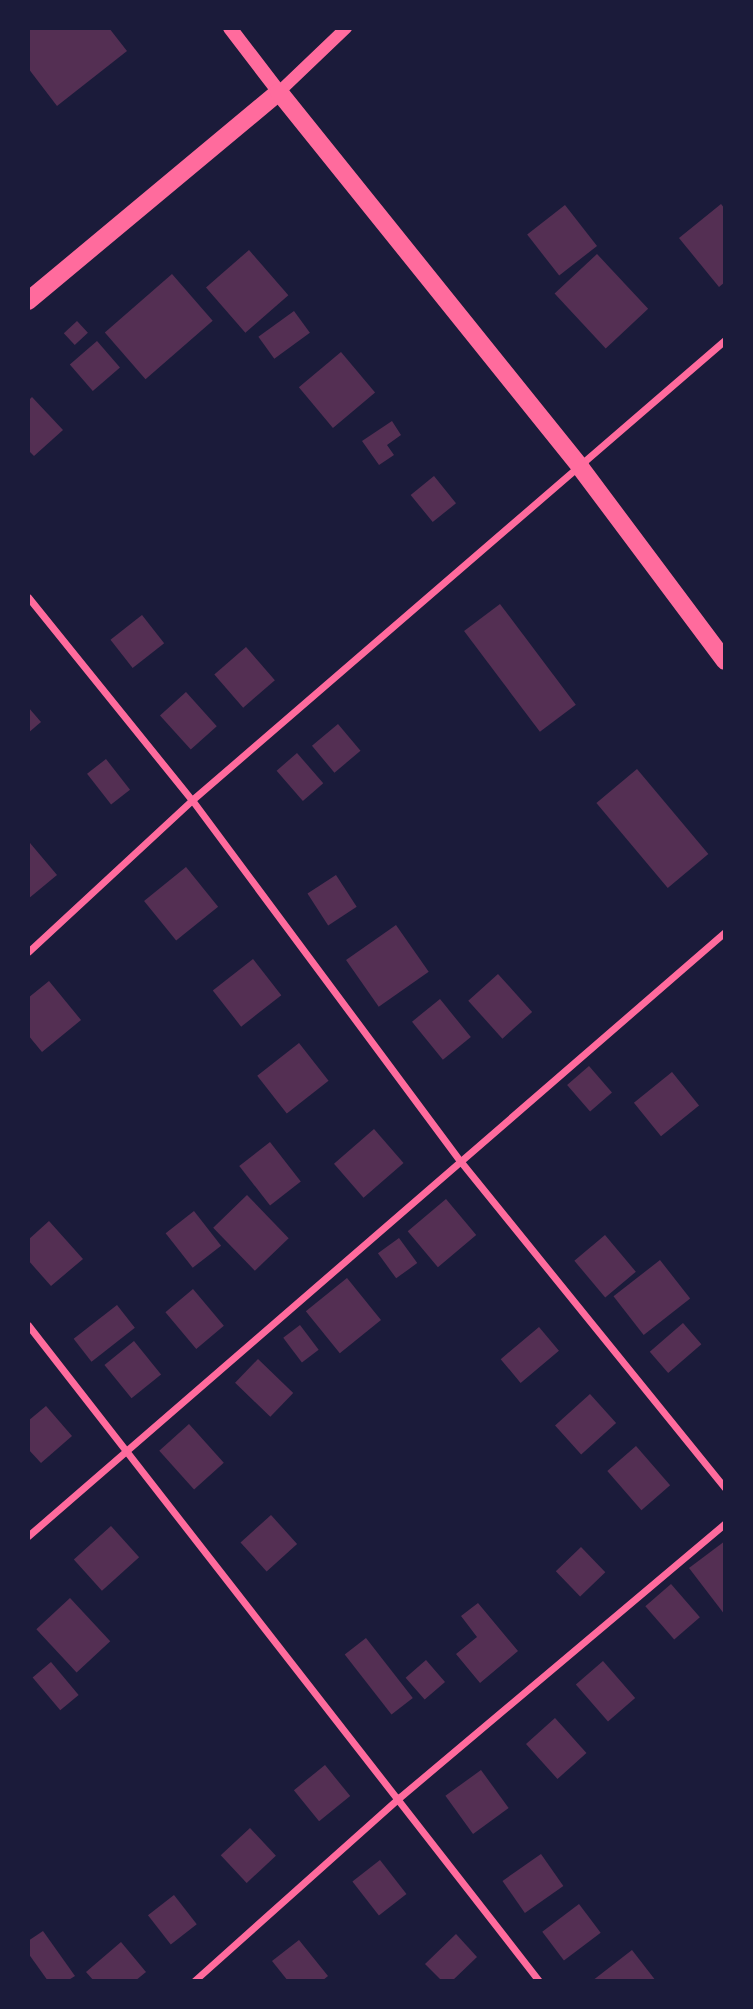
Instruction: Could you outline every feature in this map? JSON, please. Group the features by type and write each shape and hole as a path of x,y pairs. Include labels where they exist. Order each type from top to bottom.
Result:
{"main road":[{"path":"230,28 580,467 725,662"},
{"path":"28,300 279,92"}],"street":[{"path":"279,92 346,28"},
{"path":"28,952 192,800 725,340"},
{"path":"28,597 192,800 461,1162 725,1488"},
{"path":"28,1536 122,1450 461,1162 725,932"},
{"path":"28,1325 122,1450 400,1797 539,1981"},
{"path":"194,1981 400,1797 725,1523"}],"building":[{"path":"28,28 109,28 127,51 57,106 28,68"},
{"path":"721,204 725,209 725,282 719,287 679,238"},
{"path":"565,205 597,246 559,276 527,235"},
{"path":"249,250 288,295 245,333 206,287"},
{"path":"597,254 648,309 606,348 555,294"},
{"path":"172,274 213,321 146,379 105,332"},
{"path":"294,311 310,333 274,359 258,337"},
{"path":"77,321 88,333 75,345 64,333"},
{"path":"97,341 120,367 93,391 70,365"},
{"path":"341,352 375,393 333,428 299,387"},
{"path":"32,397 63,430 34,456 28,450 28,401"},
{"path":"392,421 401,435 387,445 394,455 379,465 362,441"},
{"path":"434,476 456,503 433,522 411,495"},
{"path":"500,604 576,705 540,732 464,631"},
{"path":"142,615 164,643 133,668 110,640"},
{"path":"246,647 275,680 243,708 214,675"},
{"path":"186,692 217,726 191,750 160,715"},
{"path":"28,707 41,722 28,733"},
{"path":"338,724 360,751 334,773 312,746"},
{"path":"297,753 323,783 303,801 277,771"},
{"path":"106,759 130,790 111,805 87,774"},
{"path":"637,769 708,854 668,888 596,803"},
{"path":"30,843 57,875 28,899 28,844"},
{"path":"186,867 218,907 176,941 144,901"},
{"path":"336,875 357,907 328,925 307,894"},
{"path":"396,925 429,972 379,1007 346,960"},
{"path":"253,959 281,995 241,1027 213,990"},
{"path":"498,974 532,1012 502,1039 468,1001"},
{"path":"49,981 81,1020 42,1052 28,1035 28,998"},
{"path":"440,999 471,1037 443,1060 412,1022"},
{"path":"299,1043 329,1081 287,1113 257,1076"},
{"path":"589,1066 612,1092 590,1111 567,1085"},
{"path":"672,1072 699,1105 661,1136 634,1103"},
{"path":"374,1129 404,1163 364,1198 334,1164"},
{"path":"270,1142 301,1181 270,1205 239,1166"},
{"path":"247,1195 289,1238 255,1271 213,1228"},
{"path":"446,1199 476,1235 438,1267 408,1231"},
{"path":"194,1211 221,1246 193,1268 166,1233"},
{"path":"49,1221 83,1259 51,1286 28,1260 28,1240"},
{"path":"605,1235 636,1272 605,1297 574,1261"},
{"path":"399,1238 417,1263 396,1278 378,1253"},
{"path":"660,1260 690,1299 644,1335 614,1296"},
{"path":"347,1278 381,1320 340,1353 306,1311"},
{"path":"193,1289 224,1326 196,1349 165,1312"},
{"path":"117,1305 135,1328 92,1362 74,1339"},
{"path":"683,1323 701,1344 668,1373 650,1352"},
{"path":"300,1325 319,1350 302,1362 283,1338"},
{"path":"539,1327 559,1351 521,1383 501,1359"},
{"path":"134,1341 161,1374 132,1398 104,1365"},
{"path":"258,1359 293,1393 270,1417 235,1383"},
{"path":"590,1394 616,1423 581,1454 555,1425"},
{"path":"46,1406 72,1436 41,1463 28,1449 28,1421"},
{"path":"189,1424 224,1463 194,1489 159,1451"},
{"path":"636,1446 670,1485 641,1510 607,1471"},
{"path":"271,1515 297,1544 267,1571 241,1542"},
{"path":"111,1526 139,1557 102,1591 74,1559"},
{"path":"725,1541 725,1615 689,1568"},
{"path":"581,1547 605,1572 580,1596 556,1571"},
{"path":"671,1584 700,1617 674,1640 645,1606"},
{"path":"70,1598 110,1641 77,1673 36,1629"},
{"path":"478,1603 518,1651 480,1683 456,1654 477,1637 461,1616"},
{"path":"366,1638 413,1698 392,1715 345,1655"},
{"path":"426,1660 445,1682 425,1700 406,1678"},
{"path":"603,1661 635,1698 608,1722 576,1685"},
{"path":"51,1662 79,1695 60,1710 33,1677"},
{"path":"555,1718 586,1753 557,1779 526,1744"},
{"path":"325,1765 350,1796 319,1821 294,1790"},
{"path":"481,1770 509,1808 473,1834 445,1796"},
{"path":"250,1828 276,1856 247,1883 221,1855"},
{"path":"541,1854 563,1886 525,1913 502,1881"},
{"path":"380,1860 406,1894 379,1915 352,1882"},
{"path":"174,1895 197,1924 171,1944 148,1915"},
{"path":"579,1904 601,1933 564,1960 542,1932"},
{"path":"43,1931 75,1976 67,1981 48,1981 28,1953 28,1941"},
{"path":"456,1934 477,1957 452,1981 442,1981 425,1964"},
{"path":"299,1940 328,1976 322,1981 288,1981 272,1961"},
{"path":"121,1942 146,1972 135,1981 94,1981 86,1972"},
{"path":"632,1950 656,1981 592,1981"}]}
